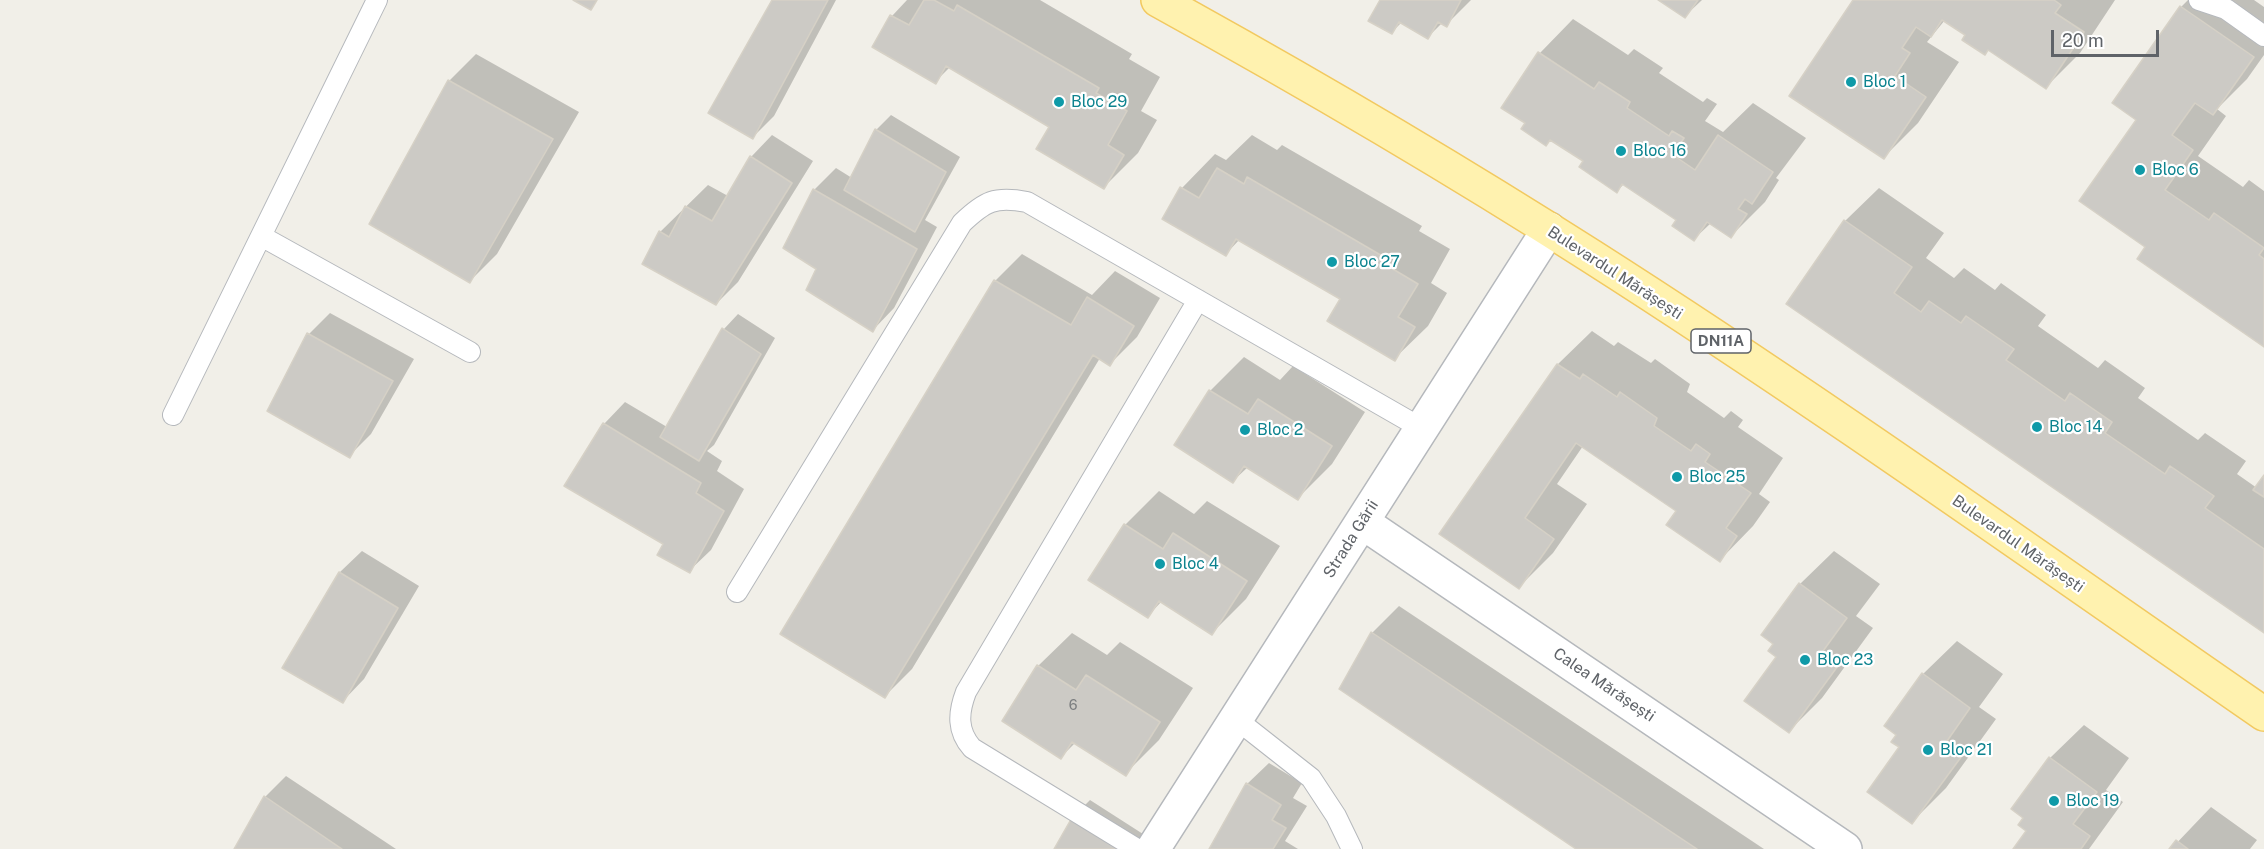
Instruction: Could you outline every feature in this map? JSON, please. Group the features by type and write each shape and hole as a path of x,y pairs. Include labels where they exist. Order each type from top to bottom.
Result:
{"main road":[{"name":"Bulevardul Mărășești","path":"1158,0 1367,118 1549,229 1773,376 2264,714"}],"street":[{"name":"Strada Gării","path":"1153,849 1549,229"},
{"name":"Calea Mărășești","path":"1362,522 1845,849"}],"lane":[{"path":"173,415 377,0"},
{"path":"2199,0 2226,9 2264,36"},
{"path":"737,592 962,223 990,200 1011,199 1027,202 1421,428"},
{"path":"261,236 470,352"},
{"path":"1137,849 972,748 962,738 961,706 966,692 1198,300"},
{"path":"1236,719 1311,778 1336,816 1352,849"}],"building":[{"path":"573,0 597,0 591,10"},
{"path":"772,0 828,0 753,139 708,113"},
{"name":"Bloc 29","path":"924,0 934,0 954,11 957,5 1099,88 1096,93 1127,111 1108,145 1124,155 1104,189 1036,149 1049,127 946,66 936,84 872,47 890,15 909,25"},
{"path":"1380,0 1461,0 1447,27 1438,22 1428,39 1399,22 1392,34 1368,21"},
{"path":"1658,0 1698,0 1685,18"},
{"name":"Bloc 1","path":"1853,0 2054,0 2061,5 2055,13 2084,32 2046,89 1988,50 1985,55 1962,40 1965,35 1942,20 1931,37 1916,27 1902,48 1910,53 1895,76 1926,97 1884,159 1789,96"},
{"name":"Bloc 6","path":"2180,6 2254,57 2213,115 2195,103 2172,135 2193,150 2165,190 2209,220 2214,213 2264,248 2259,255 2264,259 2264,347 2137,259 2145,247 2079,201 2136,120 2112,103"},
{"name":"Bloc 16","path":"1538,52 1594,89 1599,82 1630,102 1627,108 1669,136 1672,131 1684,138 1673,155 1695,170 1718,135 1773,172 1752,204 1745,199 1738,209 1747,214 1731,238 1707,222 1694,241 1672,226 1676,220 1622,184 1617,193 1579,167 1583,161 1550,140 1546,146 1521,129 1525,123 1501,108"},
{"path":"448,80 553,139 470,283 369,224"},
{"path":"875,129 946,172 915,232 844,190"},
{"path":"750,156 792,183 716,305 642,264 659,231 669,237 685,206 712,221"},
{"name":"Bloc 27","path":"1217,168 1244,184 1247,177 1389,260 1386,265 1418,284 1398,317 1415,327 1395,361 1327,321 1340,299 1236,239 1226,256 1162,219 1180,187 1199,198"},
{"path":"813,189 917,249 873,332 806,290 816,269 783,248"},
{"name":"Bloc 14","path":"1844,220 1912,267 1894,293 1921,312 1929,301 1961,323 1966,316 2014,349 2006,360 2065,401 2070,393 2112,422 2105,433 2165,474 2170,466 2214,496 2205,508 2264,549 2264,633 1786,304"},
{"path":"994,280 1071,325 1087,297 1134,326 1110,366 1093,355 885,698 780,634"},
{"path":"722,328 761,354 699,461 660,437"},
{"path":"307,333 393,381 350,458 267,411"},
{"name":"Bloc 25","path":"1557,364 1580,379 1583,374 1617,397 1620,392 1657,418 1654,426 1691,451 1696,444 1710,454 1705,462 1751,493 1726,528 1737,536 1720,562 1666,525 1676,511 1576,443 1525,518 1554,539 1519,589 1439,534"},
{"name":"Bloc 2","path":"1209,390 1248,414 1258,399 1332,446 1298,500 1244,466 1233,483 1174,445"},
{"path":"603,423 701,483 696,493 724,511 690,573 657,555 663,544 564,486"},
{"path":"2264,475 2264,497 2253,490"},
{"name":"Bloc 4","path":"1124,524 1163,549 1173,533 1247,581 1212,635 1159,601 1148,618 1088,580"},
{"path":"339,572 398,608 343,703 282,668"},
{"name":"Bloc 23","path":"1799,583 1847,618 1823,651 1840,663 1789,733 1744,701 1776,657 1768,651 1773,644 1761,635"},
{"path":"1371,632 1697,849 1576,849 1339,689"},
{"path":"1037,665 1076,690 1086,675 1160,722 1126,776 1072,742 1061,759 1002,721"},
{"name":"Bloc 21","path":"1922,673 1970,708 1947,741 1964,753 1912,824 1867,792 1899,747 1891,742 1896,735 1884,726"},
{"name":"Bloc 19","path":"2049,757 2097,792 2073,824 2090,836 2081,849 2013,849 2026,831 2018,825 2023,818 2011,809"},
{"path":"1246,783 1281,805 1272,820 1286,828 1273,849 1209,849"},
{"path":"264,796 342,849 234,849"},
{"path":"1074,814 1129,849 1054,849"},
{"path":"2176,840 2188,849 2169,849"}],"place":[{"name":"Bloc 1","path":"1851,82"},
{"name":"Bloc 29","path":"1059,102"},
{"name":"Bloc 16","path":"1621,151"},
{"name":"Bloc 6","path":"2140,170"},
{"name":"Bloc 27","path":"1332,262"},
{"name":"Bloc 14","path":"2037,427"},
{"name":"Bloc 2","path":"1245,430"},
{"name":"Bloc 25","path":"1677,477"},
{"name":"Bloc 4","path":"1160,564"},
{"name":"Bloc 23","path":"1805,660"},
{"name":"Bloc 21","path":"1928,750"},
{"name":"Bloc 19","path":"2054,801"}]}
